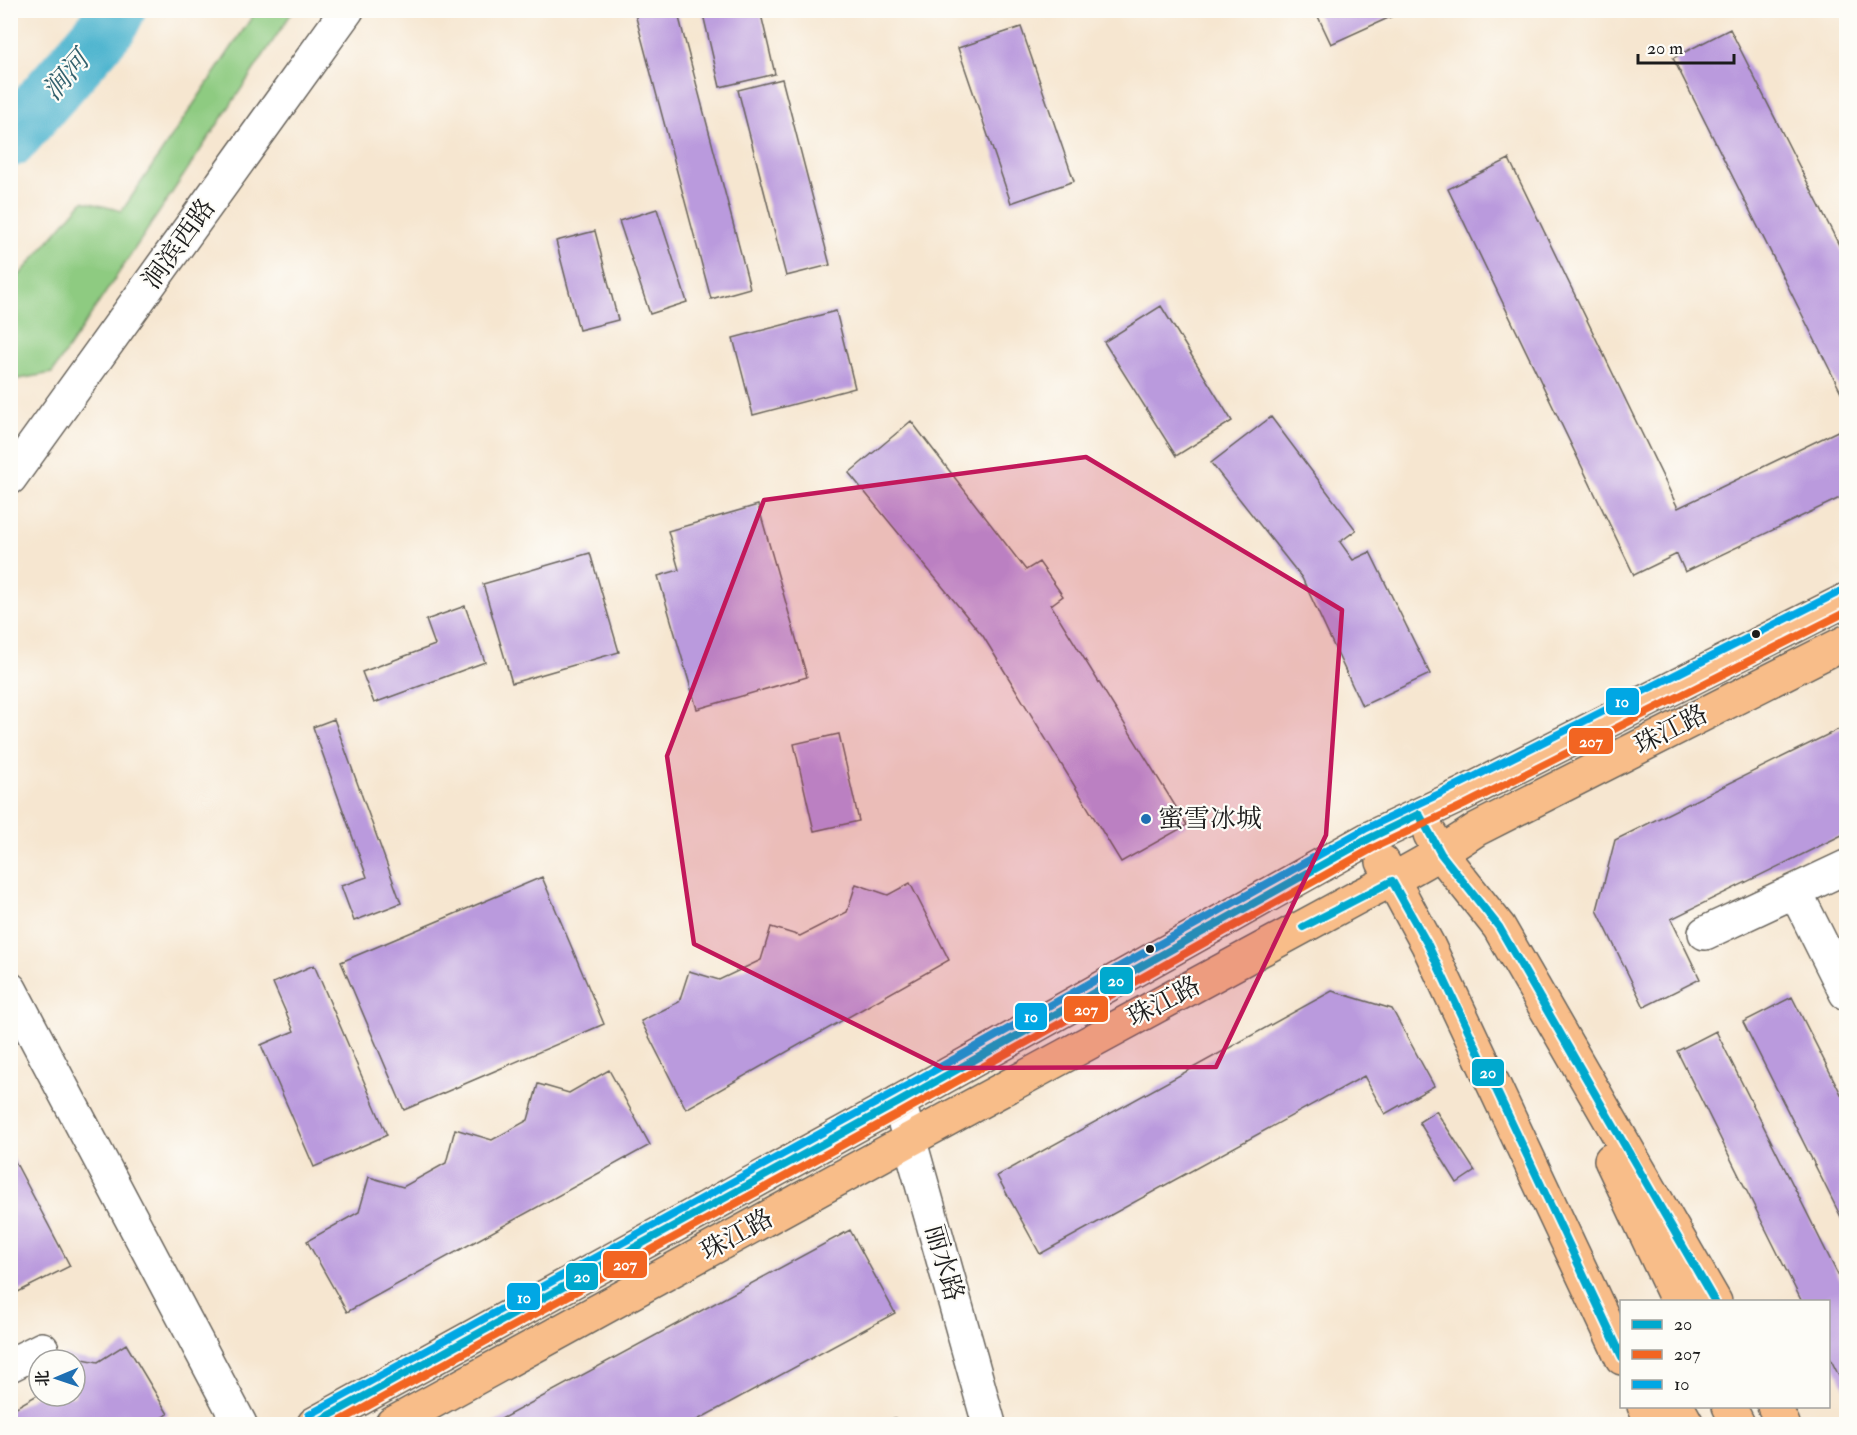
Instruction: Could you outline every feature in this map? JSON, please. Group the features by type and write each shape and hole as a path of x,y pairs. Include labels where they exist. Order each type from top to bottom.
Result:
{"main road":[{"name":"珠江路","path":"314,1425 899,1102 1370,838 1459,796 1846,600"},
{"name":"珠江路","path":"392,1425 909,1140 1358,897 1392,881 1441,854 1478,829 1846,642"},
{"path":"1419,814 1441,854 1500,927 1714,1300"},
{"path":"1370,838 1620,1300"},
{"path":"1500,927 1677,1300"},
{"path":"1428,945 1620,1354"},
{"path":"1644,1408 1653,1425"},
{"path":"1678,1408 1687,1425"},
{"path":"1729,1408 1738,1425"},
{"path":"1774,1408 1783,1425"}],"street":[{"name":"涧滨西路","path":"10,478 347,10"},
{"path":"1705,933 1846,867"},
{"path":"1795,891 1846,993"},
{"path":"10,990 240,1425"},
{"name":"丽水路","path":"899,1102 989,1425"},
{"path":"10,1365 27,1356"}],"highlighted area":[{"path":"1086,457 1342,610 1326,835 1216,1067 943,1068 694,944 667,756 764,500"}],"green space":[{"path":"256,11 293,11 52,373 13,380 11,383 11,285 83,201 122,211"}],"building":[{"path":"634,10 677,10 750,288 711,299"},
{"path":"702,10 760,10 775,74 720,87"},
{"path":"1315,10 1396,10 1397,14 1331,44"},
{"path":"1021,27 1074,181 1011,203 958,48"},
{"path":"1730,29 1846,259 1846,402 1673,58"},
{"path":"782,79 830,265 786,276 738,90"},
{"path":"1509,159 1678,508 1846,427 1846,495 1685,572 1677,554 1634,575 1448,189"},
{"path":"657,209 687,302 650,314 619,221"},
{"path":"595,231 618,320 579,330 556,241"},
{"path":"1161,306 1232,421 1176,456 1104,342"},
{"path":"836,311 855,388 753,415 733,338"},
{"path":"1271,417 1356,530 1340,542 1353,560 1370,552 1430,674 1362,706 1302,578 1211,463"},
{"path":"911,421 1026,570 1039,562 1063,596 1051,605 1187,825 1121,862 983,636 849,473"},
{"path":"758,505 807,677 697,709 658,576 679,570 668,531"},
{"path":"590,553 619,652 512,683 483,584"},
{"path":"465,606 485,662 374,703 362,672 435,645 426,620"},
{"path":"334,719 401,903 354,921 341,886 367,877 313,727"},
{"path":"1843,727 1846,734 1846,833 1671,919 1700,979 1644,1007 1597,910 1615,840"},
{"path":"839,734 859,821 814,831 794,744"},
{"path":"542,877 604,1024 404,1110 341,962"},
{"path":"910,883 949,960 686,1109 641,1021 679,1002 689,971 719,980 761,960 771,927 800,936 847,912 856,884 888,895"},
{"path":"314,965 387,1135 314,1167 261,1045 294,1031 273,983"},
{"path":"1332,991 1392,1009 1434,1086 1385,1114 1364,1076 1040,1254 997,1176"},
{"path":"1792,997 1846,1104 1846,1227 1743,1022"},
{"path":"1716,1031 1846,1291 1846,1390 1830,1358 1830,1300 1801,1300 1677,1051"},
{"path":"609,1070 650,1145 347,1312 307,1241 359,1212 369,1177 403,1187 446,1163 455,1129 492,1140 528,1120 538,1084 569,1093"},
{"path":"1436,1111 1475,1171 1457,1183 1419,1122"},
{"path":"10,1152 70,1266 10,1296"},
{"path":"850,1230 895,1313 690,1424 492,1424"},
{"path":"126,1344 168,1414 151,1424 10,1424 10,1408 13,1409 27,1401 27,1408 87,1408 87,1360 98,1362"},
{"path":"895,1418 897,1424 873,1424"}],"waterway":[{"name":"涧河","path":"10,139 110,24 117,10"}],"transit line":[{"name":"10","path":"309,1415 894,1093 1365,829 1454,787 1841,591"},
{"name":"207","path":"335,1424 904,1111 1375,847 1464,805 1846,612"},
{"name":"20","path":"314,1424 899,1102 1370,838 1419,814 1441,854 1499,927 1714,1300"},
{"name":"20","path":"1303,927 1392,881 1428,945 1620,1353"}],"place":[{"name":"蜜雪冰城","path":"1146,819"}]}
